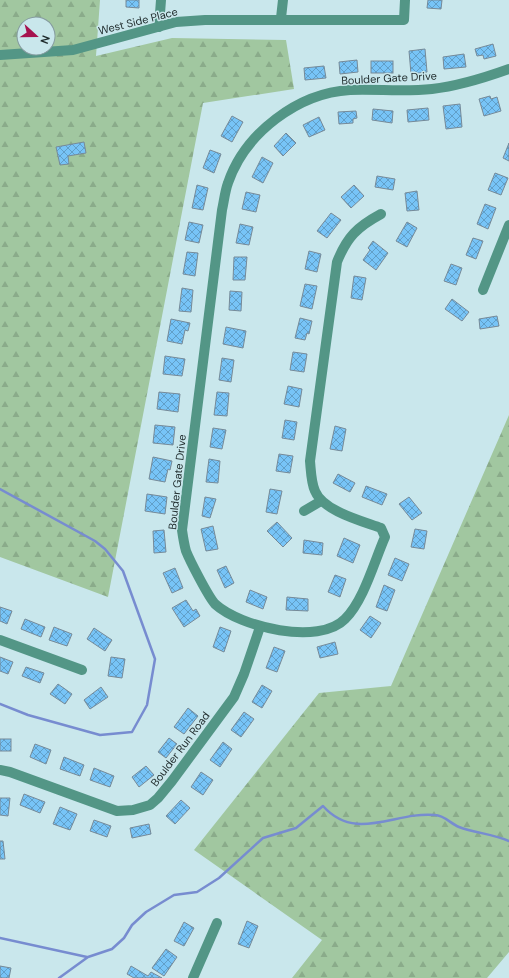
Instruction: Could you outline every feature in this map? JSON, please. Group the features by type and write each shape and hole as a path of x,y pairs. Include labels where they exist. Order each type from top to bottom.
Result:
{"street":[{"path":"159,27 161,0"},
{"path":"281,18 283,0"},
{"name":"West Side Place","path":"0,55 72,50 176,22 281,18 357,21 404,20 405,0"},
{"name":"Boulder Gate Drive","path":"320,501 333,509 387,531 359,599 345,620 323,631 276,631 260,627 230,614 215,603 186,551 182,530 222,210 231,176 241,157 270,123 307,100 349,90 397,91 434,89 473,81 509,69"},
{"path":"304,511 320,501 312,480 310,461 337,262 350,235 363,224 381,214"},
{"path":"483,290 509,225"},
{"name":"Boulder Run Road","path":"0,770 10,772 117,811 133,810 150,805 172,781 234,697 244,674 260,627"},
{"path":"0,640 82,670"},
{"path":"193,978 217,923"}],"green space":[{"path":"0,0 100,0 96,56 172,38 286,40 294,89 203,103 108,597 0,557"},
{"path":"509,415 509,952 487,978 292,978 322,940 194,850 319,693 391,686"}],"building":[{"path":"126,0 139,0 139,8 126,7"},
{"path":"428,0 442,0 441,9 427,8"},
{"path":"493,44 496,56 484,59 483,55 477,56 475,49"},
{"path":"425,49 427,72 411,74 409,51"},
{"path":"464,54 466,67 444,69 443,57"},
{"path":"357,60 358,72 340,74 339,62"},
{"path":"371,61 393,61 393,73 371,73"},
{"path":"324,66 326,78 305,80 304,68"},
{"path":"490,96 491,99 497,97 501,111 484,116 479,99"},
{"path":"460,104 462,127 446,129 443,106"},
{"path":"428,108 429,120 408,122 407,110"},
{"path":"373,109 393,111 392,123 372,120"},
{"path":"356,111 357,118 353,119 353,123 339,124 338,112"},
{"path":"232,116 243,122 232,142 221,136"},
{"path":"319,117 325,130 309,137 303,125"},
{"path":"286,133 296,143 283,156 274,146"},
{"path":"84,142 86,153 68,156 69,164 60,165 56,147"},
{"path":"509,143 509,161 503,158"},
{"path":"210,150 221,154 214,173 203,168"},
{"path":"262,157 273,163 263,183 252,177"},
{"path":"495,173 508,178 501,195 488,190"},
{"path":"377,176 395,179 393,190 375,187"},
{"path":"197,185 208,188 203,210 192,208"},
{"path":"354,185 364,196 351,208 341,197"},
{"path":"417,191 419,210 407,211 405,193"},
{"path":"246,192 260,195 256,212 242,209"},
{"path":"485,204 496,208 488,229 477,224"},
{"path":"331,213 341,220 327,238 317,231"},
{"path":"189,222 203,225 199,243 185,240"},
{"path":"407,222 417,228 407,247 396,241"},
{"path":"240,224 253,227 249,245 236,243"},
{"path":"473,238 483,241 476,259 466,255"},
{"path":"373,241 388,253 376,270 363,260 370,250 368,248"},
{"path":"309,251 321,254 317,272 305,269"},
{"path":"187,252 198,253 195,276 183,274"},
{"path":"234,257 247,257 245,280 233,280"},
{"path":"451,264 462,268 456,285 444,281"},
{"path":"354,276 366,278 362,300 351,298"},
{"path":"305,284 317,286 312,309 300,306"},
{"path":"182,288 193,290 191,312 179,311"},
{"path":"230,291 242,292 241,311 229,310"},
{"path":"452,299 469,312 462,321 445,309"},
{"path":"497,316 499,326 480,329 479,319"},
{"path":"300,318 312,321 309,334 307,333 305,340 295,338"},
{"path":"171,319 190,323 188,331 185,330 182,344 167,341"},
{"path":"226,327 246,331 243,348 223,344"},
{"path":"293,352 307,354 304,372 290,370"},
{"path":"165,356 185,359 182,376 163,374"},
{"path":"222,358 234,360 231,382 219,380"},
{"path":"288,386 302,389 299,407 284,404"},
{"path":"159,392 180,394 178,412 157,409"},
{"path":"217,392 229,393 227,416 214,415"},
{"path":"285,420 297,422 294,440 282,438"},
{"path":"155,425 175,427 173,445 153,443"},
{"path":"335,426 346,429 342,451 330,449"},
{"path":"213,428 226,430 222,449 210,447"},
{"path":"279,454 293,456 290,473 276,471"},
{"path":"153,457 172,461 170,470 168,469 165,482 149,479"},
{"path":"209,459 220,461 218,483 206,482"},
{"path":"338,474 355,483 350,492 333,483"},
{"path":"366,486 387,494 382,505 362,497"},
{"path":"270,489 282,491 277,514 266,512"},
{"path":"147,494 167,497 165,514 145,511"},
{"path":"205,497 216,499 210,518 202,516"},
{"path":"409,497 422,513 412,520 399,504"},
{"path":"277,522 292,538 283,547 267,531"},
{"path":"213,526 218,549 206,551 201,529"},
{"path":"415,529 427,531 424,549 411,547"},
{"path":"164,530 166,552 154,553 153,531"},
{"path":"344,538 360,545 353,563 337,556"},
{"path":"304,540 323,543 322,555 303,553"},
{"path":"395,558 409,564 402,581 388,575"},
{"path":"226,566 234,583 225,588 217,570"},
{"path":"175,568 183,588 172,593 163,573"},
{"path":"335,575 346,579 340,597 328,592"},
{"path":"384,585 395,590 387,611 376,607"},
{"path":"250,590 267,597 263,609 246,602"},
{"path":"287,597 308,599 308,611 286,610"},
{"path":"186,600 193,611 196,609 200,616 184,627 172,608"},
{"path":"0,607 12,611 7,624 0,621"},
{"path":"370,616 381,623 371,638 360,630"},
{"path":"25,619 45,627 41,637 21,629"},
{"path":"54,627 72,634 67,646 49,640"},
{"path":"220,627 231,631 224,652 213,647"},
{"path":"94,628 112,640 105,651 87,639"},
{"path":"335,642 338,654 320,658 317,647"},
{"path":"274,647 285,651 277,672 266,668"},
{"path":"0,657 13,662 8,674 0,671"},
{"path":"111,657 125,659 122,678 108,676"},
{"path":"26,667 44,673 40,683 22,676"},
{"path":"58,684 72,694 65,704 50,694"},
{"path":"262,685 272,691 262,708 252,702"},
{"path":"101,687 108,697 90,709 84,700"},
{"path":"188,708 198,716 184,734 174,727"},
{"path":"244,712 254,719 241,737 231,730"},
{"path":"169,738 177,744 166,758 158,752"},
{"path":"0,739 11,739 11,751 0,751"},
{"path":"223,742 232,749 220,767 210,760"},
{"path":"35,744 51,750 46,764 30,757"},
{"path":"64,757 84,765 80,776 60,769"},
{"path":"146,766 154,775 139,787 132,777"},
{"path":"94,768 114,776 110,787 90,780"},
{"path":"201,772 213,780 203,795 191,787"},
{"path":"24,794 45,802 40,813 20,805"},
{"path":"0,798 10,798 8,816 0,815"},
{"path":"181,800 190,808 175,824 166,816"},
{"path":"60,807 77,814 70,830 53,824"},
{"path":"94,820 111,826 107,837 90,831"},
{"path":"149,824 151,834 132,838 130,828"},
{"path":"0,841 3,841 5,859 0,859"},
{"path":"247,921 258,926 249,948 238,944"},
{"path":"184,922 194,928 184,946 174,941"},
{"path":"166,949 177,957 164,976 152,968"},
{"path":"0,966 11,968 9,978 0,978"},
{"path":"131,966 148,976 151,972 162,978 134,978 127,974"}],"waterway":[{"path":"0,489 95,541 105,549 123,571 155,659 147,705 132,732 100,735 28,715 0,704"},
{"path":"59,978 88,957 112,949 124,938 132,925 146,912 174,895 197,892 219,878 263,838 296,828 323,806 336,817 349,822 362,824 420,815 438,815 459,827 509,841"},
{"path":"0,938 87,957"}]}
